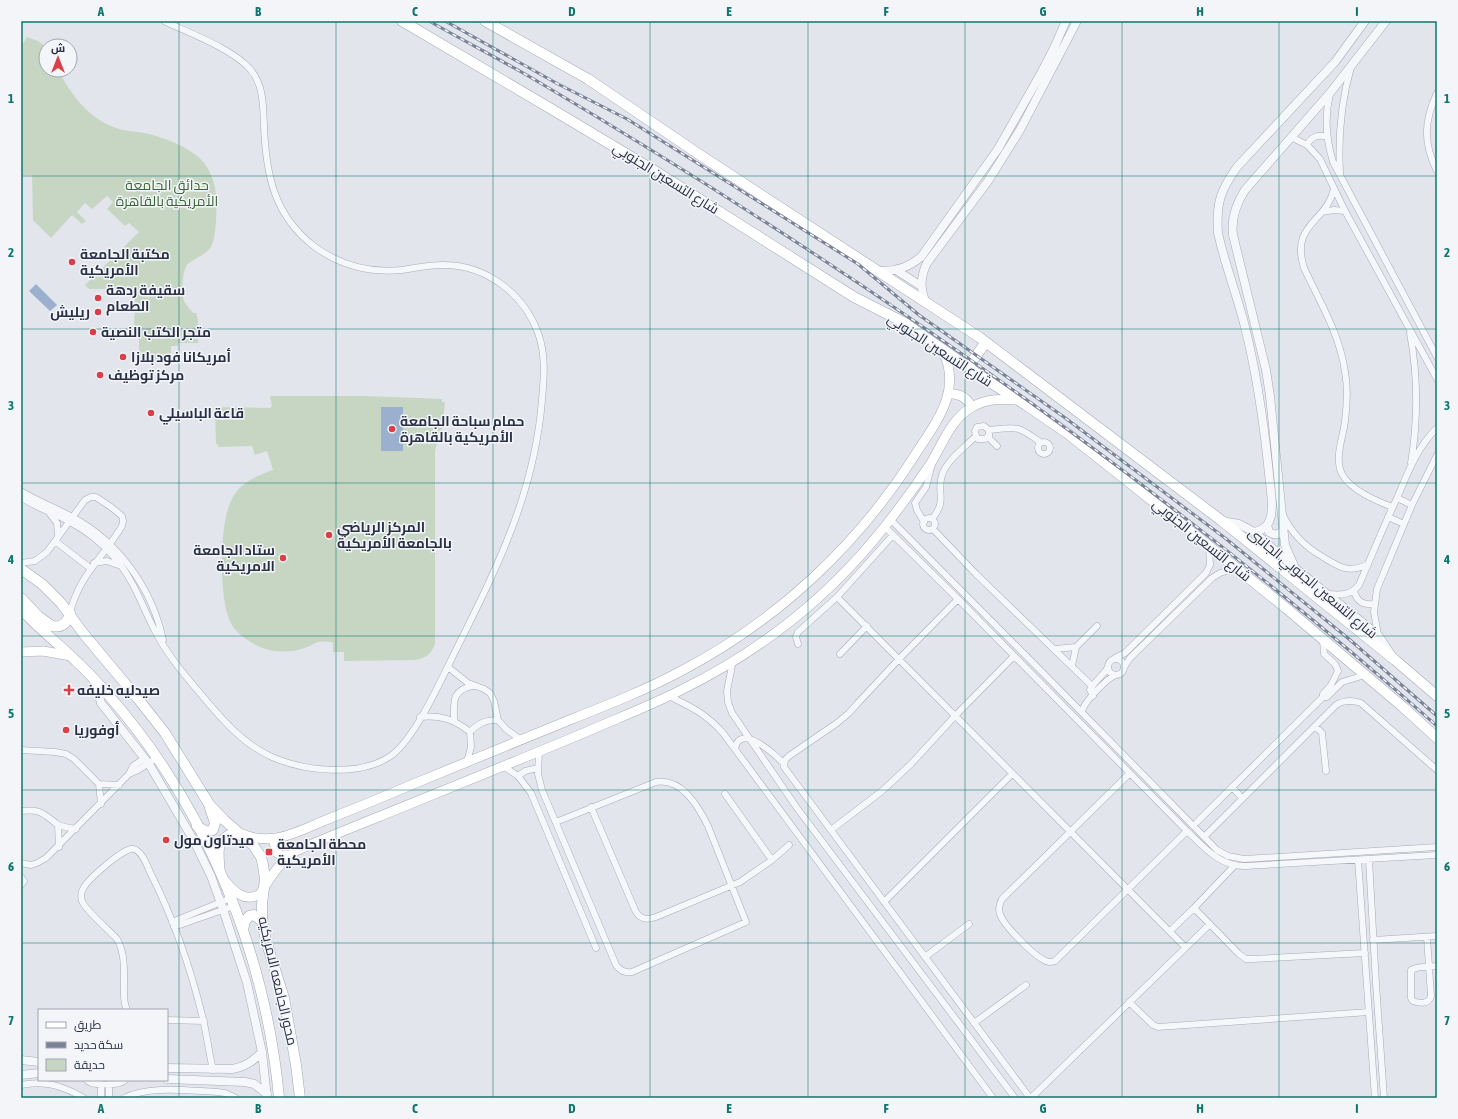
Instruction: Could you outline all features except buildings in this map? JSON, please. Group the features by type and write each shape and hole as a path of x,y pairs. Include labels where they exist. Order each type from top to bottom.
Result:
{"main road":[{"name":"شارع التسعين الجنوبي","path":"402,21 655,171 854,297 905,323 1067,433 1236,568 1365,675 1437,738"},
{"path":"418,21 427,35"},
{"name":"شارع التسعين الجنوبي","path":"485,21 588,79 700,155 880,271 986,342 1222,521 1395,660 1437,696"},
{"path":"968,367 986,342"},
{"path":"942,349 946,357 950,373 948,394 942,410 907,468 878,508 846,546 792,597 759,622 726,645 683,670 632,694 297,832 278,838 256,838 241,834 232,834 221,842 219,851 221,875 235,892 243,897 256,896 260,894 275,870 290,855 305,847 539,752 669,696 708,676 733,661 785,625 832,584 860,556 887,523 932,460 958,418 972,407 988,401 996,399 1019,400"},
{"path":"948,394 961,396 969,402 972,407"},
{"path":"846,546 846,551 849,556 854,558 860,556"},
{"name":"محور الجامعه الامريكيه","path":"21,569 52,593 70,613 87,638 165,733 209,804 224,820 253,845 261,857 265,872 262,921 266,940 284,998 296,1065 300,1098"},
{"path":"822,570 828,570 832,573 834,579 832,584"},
{"path":"21,598 52,626 63,625 68,620 70,613"},
{"name":"محور الجامعه الامريكيه","path":"21,609 47,636 71,656 95,680 127,718 150,760 178,792 197,826 221,875 243,930 262,998 270,1036 279,1098"},
{"path":"21,652 43,651 71,656"},
{"path":"197,826 206,832 211,831 214,828 215,823 209,804"},
{"path":"278,838 274,847 276,853 282,856 290,855"},
{"path":"243,930 248,916 254,915 262,921"},
{"path":"260,1039 270,1036"}],"street":[{"path":"107,545 134,585 151,623 164,647 184,675 211,708 235,732 263,752 292,764 333,770 375,764 392,756 405,743 448,667 505,548 517,517 526,487 538,434 543,380 542,351 537,330 527,312 514,295 497,281 478,272 457,266 447,265 389,271 361,268 335,259 313,246 298,232 286,216 273,189 269,175 265,148 262,96 258,81 254,74 244,63 232,55 164,21"},
{"path":"880,271 896,270 912,264 921,257 998,149 1040,75 1066,21"},
{"path":"926,303 921,286 927,263 988,181 1020,130 1076,21"},
{"path":"1284,528 1280,534 1272,534 1268,529 1272,505 1259,391 1245,327 1218,233 1217,214 1221,193 1237,167 1335,62 1365,21"},
{"path":"1386,21 1330,93 1245,190 1237,203 1232,230 1267,376 1274,423 1285,545 1294,568 1306,590 1343,595 1354,591 1359,585 1392,506 1410,468 1422,445 1430,434 1437,428"},
{"path":"1340,174 1340,120 1352,66"},
{"path":"1330,93 1326,116 1327,137 1333,162 1437,357"},
{"path":"1437,93 1431,106 1427,131 1430,156 1437,171"},
{"path":"1291,137 1307,145 1320,159 1345,211 1437,379"},
{"path":"1307,145 1310,140 1315,137 1327,137"},
{"path":"1334,188 1330,201 1305,233 1301,250 1304,268 1337,340 1345,372 1347,406 1340,452 1340,466 1349,485 1392,506"},
{"path":"1322,212 1334,210 1345,211"},
{"path":"1366,250 1377,244"},
{"path":"896,270 921,286"},
{"path":"1230,275 1242,271"},
{"path":"1409,328 1415,367 1416,398 1414,443 1410,468"},
{"path":"1428,341 1437,346"},
{"path":"932,519 941,506 941,482 944,469 976,436 976,429 979,426 986,426 989,430 990,434 988,438"},
{"path":"989,430 1018,428 1024,430 1040,442"},
{"path":"976,436 981,440 988,438"},
{"path":"988,438 997,446"},
{"path":"1378,635 1374,619 1374,604 1377,590 1404,524 1437,454"},
{"path":"932,460 927,484 915,503 924,522 924,526 930,530 933,528"},
{"path":"21,491 71,519 88,533 107,545 131,568 144,589 158,621 164,647"},
{"path":"21,497 33,505 71,519"},
{"path":"21,563 30,562 39,558 46,552 85,500 91,497 98,498 120,514 123,521 120,528 92,566 75,594 70,613"},
{"path":"1397,498 1412,506"},
{"path":"49,512 57,523 57,539"},
{"path":"1282,513 1292,531 1300,541 1310,550 1333,564 1339,567 1351,569 1368,564"},
{"path":"1388,517 1404,524"},
{"path":"924,522 926,519 932,519"},
{"path":"932,519 935,523 933,528"},
{"name":"شارع التسعين الجنوبي الجانبى","path":"1222,521 1239,524 1254,532 1294,568 1378,635 1395,660"},
{"path":"887,523 893,535 1159,801 1187,831 1217,858 1234,866 1369,860 1437,855"},
{"path":"887,523 913,541 1217,850 1232,858 1244,859 1437,847"},
{"path":"1254,532 1268,525"},
{"path":"933,528 976,574 1092,686"},
{"path":"798,644 796,637 798,632 837,597 893,535"},
{"path":"57,539 92,566"},
{"path":"906,548 913,541"},
{"path":"1092,696 1090,690 1092,686 1108,667 1109,662 1125,652 1206,573 1210,565 1209,546"},
{"path":"92,566 100,562 110,562 122,567"},
{"path":"1082,712 1085,704 1092,696 1109,679 1123,672 1130,658 1212,578 1220,573 1236,568"},
{"path":"1354,591 1355,596 1363,604 1374,604"},
{"path":"837,597 1185,947"},
{"path":"784,764 785,760 789,756 837,724 849,713 958,599"},
{"path":"840,654 867,626"},
{"path":"1072,666 1076,647 1097,626"},
{"path":"1197,822 1323,697 1323,694 1336,678 1338,671 1335,664 1324,654 1323,640"},
{"path":"1055,650 1076,647"},
{"path":"831,830 872,799 901,774 1014,656"},
{"path":"1115,658 1121,660 1125,666"},
{"path":"733,661 727,691 728,702 732,713 797,808 1015,1098"},
{"path":"448,667 473,686 484,689 490,693 494,701 498,720 506,729 521,740"},
{"path":"1108,667 1110,672 1116,675"},
{"path":"1323,697 1326,698 1342,682 1365,675"},
{"path":"1040,682 1046,676"},
{"path":"1046,688 1052,681"},
{"path":"454,720 453,702 456,695 463,688 473,686"},
{"path":"669,696 699,711 724,733 993,1098"},
{"path":"1204,837 1336,705 1345,701 1356,701 1365,706 1437,770"},
{"path":"420,717 435,716 454,720 470,732 471,747 467,762"},
{"path":"470,732 480,723 489,720 498,720"},
{"path":"1315,726 1322,733 1326,772"},
{"path":"735,749 736,744 745,738 768,749 784,764 788,774 1030,1098 1210,924"},
{"path":"21,750 55,752 66,754 74,759 99,784 101,804"},
{"path":"539,752 538,768 542,790 617,968 622,971 632,972 746,922 702,814 691,799 678,787 665,782 656,782 556,822"},
{"path":"21,863 31,865 37,864 46,858 59,847 119,785 129,774 133,766 150,760 194,841 222,906 241,962 260,1039 267,1096"},
{"path":"503,766 518,776 531,793 596,948"},
{"path":"518,776 525,771 538,768"},
{"path":"1130,773 1001,901 1000,915 1020,940 1043,960 1052,962 1187,831"},
{"path":"884,902 1012,774"},
{"path":"99,784 119,785"},
{"path":"1232,787 1242,798"},
{"path":"725,794 772,860"},
{"path":"1159,801 1164,795"},
{"path":"1164,807 1170,801"},
{"path":"591,808 635,910 640,917 646,919 656,917 740,882 772,860 789,845"},
{"path":"21,811 40,812 48,816 58,825 76,829"},
{"path":"58,825 59,847"},
{"path":"556,852 566,847"},
{"path":"126,1009 121,946 117,938 83,904 82,895 84,887 107,865 123,852 130,849 137,850 142,855 173,924 192,977 204,1021 213,1070"},
{"path":"1288,856 1288,864"},
{"path":"1358,860 1375,1098"},
{"path":"1369,860 1384,1098"},
{"path":"1170,931 1234,866"},
{"path":"21,877 24,881 21,885"},
{"path":"1360,883 1370,882"},
{"path":"173,924 232,902"},
{"path":"1194,908 1239,954 1246,959 1365,953"},
{"path":"583,917 593,912"},
{"path":"587,927 597,922"},
{"path":"925,957 969,924"},
{"path":"1373,940 1437,936"},
{"path":"1428,937 1429,967 1431,996 1430,1000 1426,1003 1414,1002 1411,998 1411,970 1415,968 1429,967 1437,966"},
{"path":"1367,985 1376,984"},
{"path":"974,1023 1026,985"},
{"path":"1129,1002 1153,1025 1158,1027 1369,1012"},
{"path":"168,1020 204,1021"},
{"path":"168,1068 213,1070 232,1069 242,1067 262,1052"},
{"path":"21,1060 38,1062"},
{"path":"21,1074 38,1073"},
{"path":"168,1079 245,1082 254,1084 267,1096"},
{"path":"88,1081 92,1084 120,1084 124,1081"},
{"path":"101,1084 101,1098"},
{"path":"108,1098 109,1084"},
{"path":"21,1085 53,1085 67,1089 84,1098"},
{"path":"124,1098 141,1092 164,1091 217,1092 225,1093 236,1098"}],"green space":[{"name":"حدائق الجامعة الأمريكية بالقاهرة","path":"27,37 38,41 38,78 63,78 80,103 94,116 115,128 152,135 188,149 202,161 211,175 215,189 215,235 211,247 189,263 185,270 183,281 184,301 193,313 196,313 198,320 198,343 178,343 178,346 171,346 171,360 139,361 139,335 134,334 135,289 89,289 85,285 139,232 129,223 125,226 107,209 113,202 107,196 92,209 85,203 77,212 86,221 82,224 72,215 51,238 33,220 32,175 21,175 21,47"},
{"name":"المركز الرياضي بالجامعة الأمريكية","path":"270,396 366,396 442,399 442,402 445,402 442,429 435,450 435,643 430,653 425,657 415,660 344,661 344,652 333,652 333,642 318,642 301,649 283,652 265,649 250,642 231,624 223,593 222,576 223,540 228,510 235,493 244,484 255,477 273,470 267,451 255,455 252,446 218,447 218,444 216,444 215,407 270,408 272,406"}],"water":[{"path":"36,284 57,305 50,311 29,291"},
{"name":"حمام سباحة الجامعة الأمريكية بالقاهرة","path":"381,407 403,407 403,451 381,451"}],"railway":[{"path":"429,21 528,76 777,229 892,305 1005,384 1116,465 1225,549 1332,636 1437,726"},
{"path":"445,21 558,84 627,119 858,264 919,315 1064,417 1225,538 1349,639 1437,716"}],"place":[{"name":"مكتبة الجامعة الأمريكية","path":"72,262"},
{"name":"سقيفة ردهة الطعام","path":"98,298"},
{"name":"ريليش","path":"98,312"},
{"name":"متجر الكتب النصية","path":"93,332"},
{"name":"أمريكانا فود بلازا","path":"123,357"},
{"name":"مركز توظيف","path":"100,375"},
{"name":"قاعة الباسيلي","path":"151,413"},
{"name":"حمام سباحة الجامعة الأمريكية بالقاهرة","path":"392,429"},
{"name":"المركز الرياضي بالجامعة الأمريكية","path":"329,535"},
{"name":"ستاد الجامعة الامريكية","path":"283,558"},
{"name":"صيدليه خليفه","path":"69,690"},
{"name":"أوفوريا","path":"66,730"},
{"name":"ميدتاون مول","path":"166,840"},
{"name":"محطة الجامعة الأمريكية","path":"269,852"}]}
